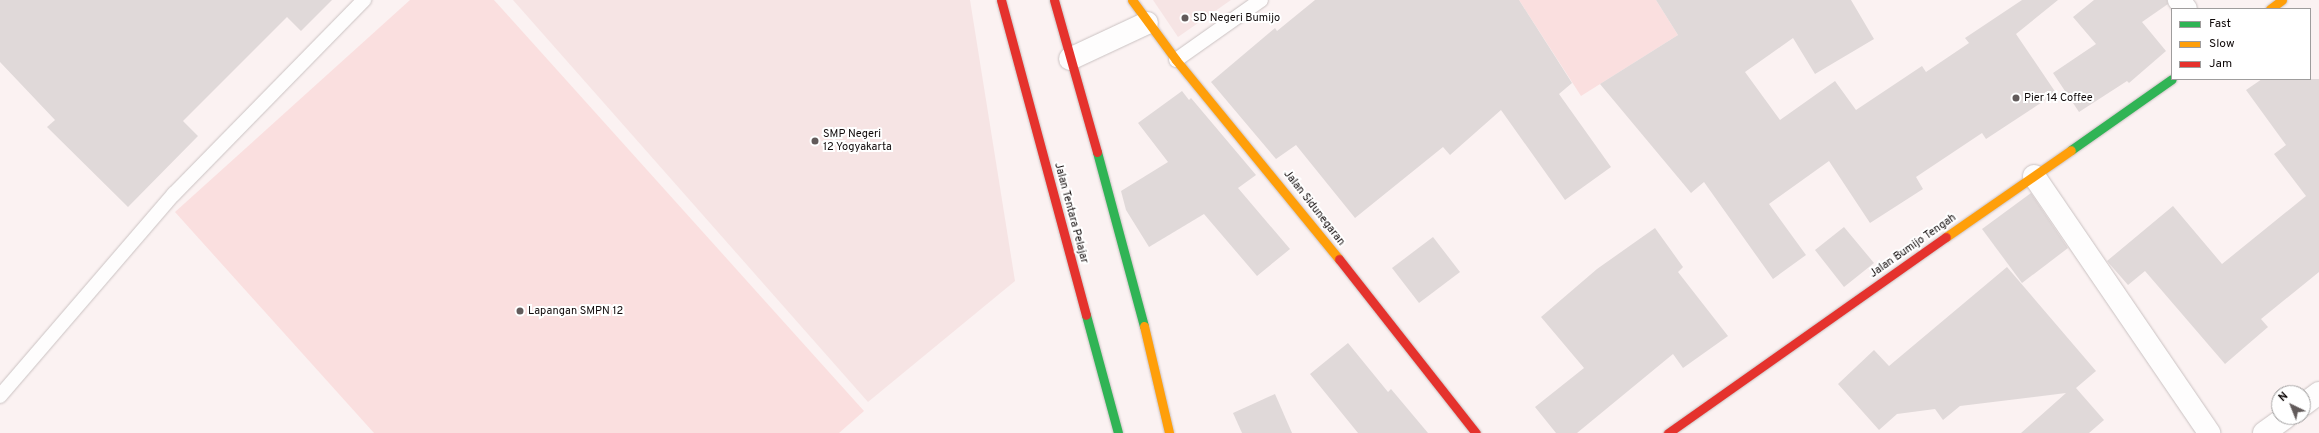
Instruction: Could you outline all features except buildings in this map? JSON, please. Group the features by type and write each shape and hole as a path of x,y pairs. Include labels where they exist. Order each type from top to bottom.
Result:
{"street":[{"name":"Jalan Tentara Pelajar","path":"1001,0 1118,433"},
{"path":"1054,0 1139,303 1169,433"},
{"name":"Jalan Sidunegaran","path":"1132,0 1147,23 1176,60 1282,186 1476,433"},
{"path":"2179,0 2185,8"},
{"path":"2271,8 2282,0"},
{"path":"1070,59 1147,23"},
{"name":"Jalan Bumijo Tengah","path":"1668,433 2171,80"},
{"path":"2034,176 2209,433"},
{"path":"2264,433 2275,425"}],"lane":[{"path":"0,396 174,194 364,0"},
{"path":"1176,60 1260,0"}],"shaded area":[{"name":"Lapangan SMPN 12","path":"410,0 494,0 864,411 839,433 374,433 175,212"},
{"name":"SMP Negeri 12 Yogyakarta","path":"513,0 970,0 1015,281 868,402"},
{"name":"SD Negeri Bumijo","path":"1153,0 1231,0 1178,37"},
{"path":"1519,0 1656,0 1678,35 1581,96"}],"traffic: fast":[{"path":"2071,150 2171,80"},
{"path":"1097,152 1144,326"},
{"path":"1086,315 1118,433"}],"traffic: slow":[{"path":"1132,0 1176,60 1339,259"},
{"path":"2271,8 2282,0"},
{"path":"1946,237 2071,150"},
{"path":"1144,326 1169,433"}],"traffic: jam":[{"path":"1001,0 1086,315"},
{"path":"1054,0 1097,152"},
{"path":"1668,433 1946,237"},
{"path":"1339,259 1476,433"}],"place":[{"name":"SD Negeri Bumijo","path":"1185,18"},
{"name":"Pier 14 Coffee","path":"2016,98"},
{"name":"SMP Negeri 12 Yogyakarta","path":"815,141"},
{"name":"Lapangan SMPN 12","path":"520,311"}]}
